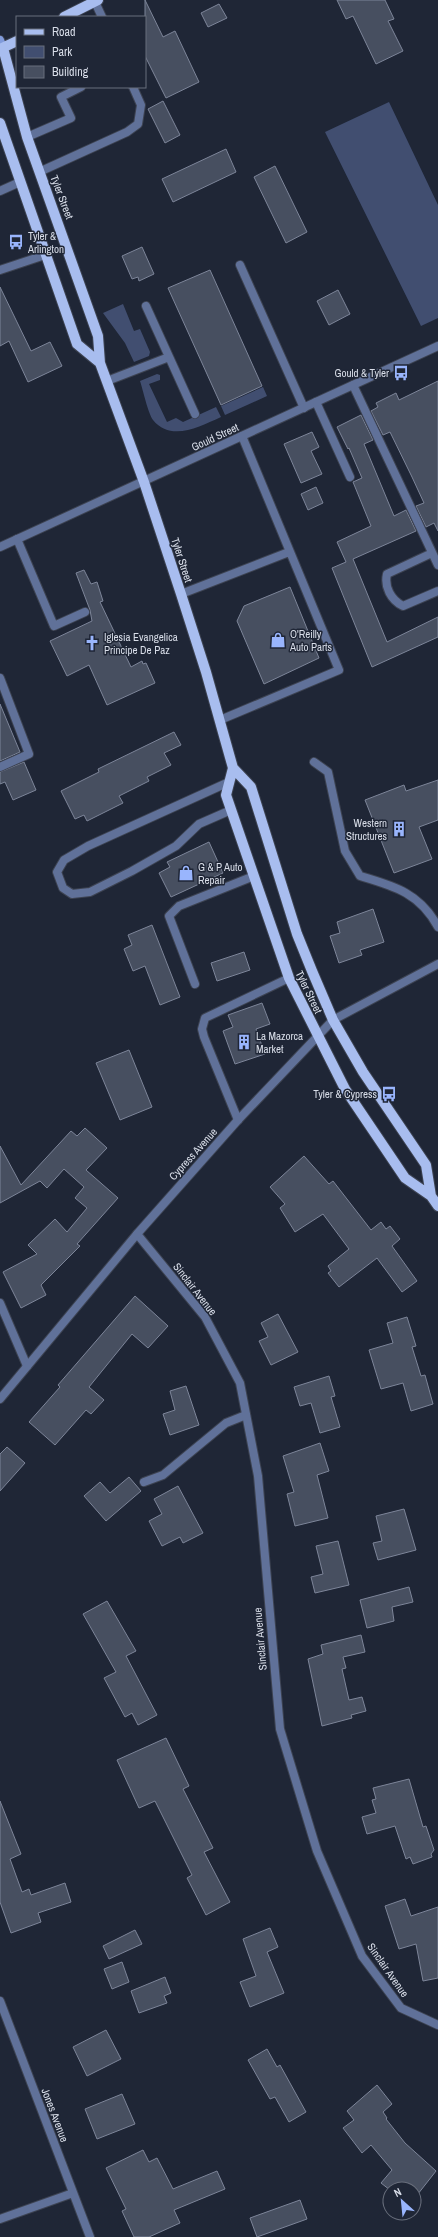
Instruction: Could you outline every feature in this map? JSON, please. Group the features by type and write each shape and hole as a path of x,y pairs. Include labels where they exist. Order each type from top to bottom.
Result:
{"main road":[{"path":"70,16 97,1"},
{"path":"1,46 16,41"},
{"name":"Tyler Street","path":"1,46 39,172 98,336 100,363 144,482 181,594 220,720 233,768 251,787 297,934 333,1020 363,1072 426,1165 431,1196"},
{"path":"0,125 77,344 100,363"},
{"name":"Tyler Street","path":"233,768 226,795 289,978 345,1089 405,1178 431,1196 438,1206"}],"street":[{"path":"97,1 102,16"},
{"path":"28,137 71,118 61,97 79,88"},
{"path":"39,172 127,132 138,124 141,105 133,88"},
{"path":"0,191 20,182"},
{"path":"0,270 45,255"},
{"path":"240,265 304,408"},
{"path":"146,306 195,414"},
{"name":"Gould Street","path":"0,547 438,346"},
{"path":"107,382 169,357"},
{"path":"353,385 438,565"},
{"path":"316,402 350,477"},
{"path":"220,720 339,670 242,436"},
{"path":"17,539 54,626 85,612"},
{"path":"181,594 290,552"},
{"path":"432,553 387,574 385,582 394,602 403,606 438,591"},
{"path":"0,678 29,754 0,767"},
{"path":"314,762 328,772 345,851 360,876 398,887 416,900 438,927"},
{"path":"229,782 88,846 64,860 57,872 63,888 72,894 90,892 176,846 199,824 231,810"},
{"path":"194,984 169,916 179,906 254,876"},
{"name":"Cypress Avenue","path":"0,1399 137,1234 238,1120 333,1020 438,964"},
{"path":"238,1120 204,1037 203,1023 205,1018 289,978"},
{"name":"Sinclair Avenue","path":"137,1234 205,1317 240,1383 258,1476 280,1729 315,1843 362,1956 401,2008 438,2025"},
{"path":"0,1303 27,1366"},
{"path":"144,1482 163,1475 226,1423 246,1415"},
{"name":"Jones Avenue","path":"0,2001 90,2237"},
{"path":"0,2219 73,2193"}],"green space":[{"path":"389,102 438,205 438,318 421,326 325,132"},
{"path":"123,304 134,331 140,329 150,352 149,356 134,362 125,343 103,313"},
{"path":"157,374 160,375 160,380 149,384 167,422 176,418 183,422 216,407 221,417 204,425 186,430 168,430 160,427 151,417 140,381"},
{"path":"263,387 267,396 225,415 221,406"}],"building":[{"path":"145,0 163,37 175,31 199,82 166,98 146,58"},
{"path":"337,0 385,0 394,19 388,21 403,51 376,64 353,16 346,19"},
{"path":"219,4 227,18 208,27 201,13"},
{"path":"163,101 180,135 165,143 148,109"},
{"path":"226,149 236,172 173,202 162,179"},
{"path":"275,166 307,232 286,243 254,177"},
{"path":"142,247 154,274 139,281 138,277 132,279 122,256"},
{"path":"210,270 262,386 221,405 168,288"},
{"path":"0,287 31,351 50,342 62,366 28,382 9,341 0,346"},
{"path":"338,290 350,314 329,325 317,301"},
{"path":"438,381 438,531 434,523 426,527 416,506 424,503 412,477 390,432 383,435 371,411 378,407 376,403 396,393 399,400"},
{"path":"361,415 373,440 364,444 394,516 406,510 416,531 353,559 387,642 438,617 438,637 372,667 332,568 346,562 337,542 371,526 353,482 362,478 349,448 348,449 337,427"},
{"path":"312,432 319,447 311,451 322,474 301,483 284,444"},
{"path":"316,487 323,503 308,510 301,494"},
{"path":"84,570 91,584 97,582 103,601 100,602 131,667 142,661 143,664 146,663 155,683 107,705 89,665 67,676 50,641 92,621 90,610 76,573"},
{"name":"O'Reilly Auto Parts","path":"290,587 319,658 264,684 237,621 244,606"},
{"path":"0,704 20,752 0,761"},
{"path":"174,732 181,745 164,753 171,765 147,777 149,781 119,796 123,803 87,821 84,815 75,819 61,791 99,772 98,769"},
{"path":"24,762 36,790 13,800 5,782 0,784 0,772"},
{"name":"Western Structures","path":"438,780 438,820 419,827 432,859 394,873 365,800 404,785 406,791"},
{"path":"209,842 223,873 171,897 159,873 170,867 167,862"},
{"path":"373,909 384,942 360,950 362,955 339,963 330,936 340,933 337,922"},
{"path":"152,925 180,997 160,1005 145,966 133,971 124,949 132,945 128,935"},
{"path":"244,952 250,970 217,981 211,963"},
{"name":"La Mazorca Market","path":"262,1003 270,1024 256,1029 265,1054 235,1064 223,1031 233,1027 228,1015"},
{"path":"129,1050 152,1107 120,1120 96,1063"},
{"path":"85,1128 107,1148 86,1170 118,1198 77,1244 80,1246 41,1285 46,1295 21,1308 3,1272 37,1254 28,1245 55,1219 67,1232 87,1208 75,1198 84,1187 64,1169 47,1188 40,1181 0,1203 0,1146 21,1185 71,1131 77,1136"},
{"path":"304,1156 329,1184 333,1181 371,1230 381,1222 386,1229 390,1226 400,1239 392,1246 417,1281 402,1292 377,1258 339,1287 328,1273 331,1271 328,1266 349,1249 323,1214 295,1232 280,1208 285,1204 270,1187"},
{"path":"135,1296 168,1326 148,1348 132,1334 89,1387 104,1400 91,1414 86,1410 55,1445 29,1422 60,1387 58,1385"},
{"path":"278,1314 298,1352 271,1365 259,1341 268,1337 261,1323"},
{"path":"407,1317 416,1346 412,1347 421,1376 425,1375 433,1404 411,1411 403,1383 381,1389 369,1350 393,1343 387,1323"},
{"path":"329,1376 335,1396 331,1397 340,1427 320,1433 311,1403 300,1406 294,1387"},
{"path":"186,1386 199,1425 170,1435 163,1414 175,1410 170,1391"},
{"path":"320,1443 329,1471 317,1475 328,1518 295,1526 287,1494 294,1492 283,1456"},
{"path":"7,1447 25,1463 0,1491 0,1454"},
{"path":"129,1477 141,1491 106,1521 84,1496 100,1482 110,1493"},
{"path":"178,1486 203,1533 183,1543 180,1537 162,1546 149,1521 162,1514 154,1499"},
{"path":"404,1509 416,1550 378,1560 373,1543 382,1541 376,1516"},
{"path":"338,1541 349,1585 315,1593 311,1577 323,1574 316,1546"},
{"path":"409,1587 413,1602 392,1607 394,1621 367,1628 360,1600"},
{"path":"107,1601 136,1651 126,1656 157,1715 138,1725 132,1713 125,1717 104,1678 116,1672 83,1614"},
{"path":"361,1635 365,1652 343,1657 346,1668 342,1669 349,1700 362,1697 366,1711 351,1715 352,1718 322,1726 308,1659 323,1654 321,1645"},
{"path":"166,1738 189,1786 183,1789 213,1848 204,1852 230,1902 206,1915 187,1878 192,1875 155,1801 139,1808 117,1760"},
{"path":"409,1779 423,1827 426,1826 434,1850 431,1854 432,1857 413,1864 410,1857 406,1859 395,1826 367,1834 362,1817 376,1813 372,1800 376,1799 373,1788"},
{"path":"0,1801 21,1854 10,1859 22,1892 29,1889 31,1895 65,1883 71,1902 38,1913 41,1922 11,1933 0,1902"},
{"path":"405,1899 411,1916 438,1907 438,1978 423,1981 416,1944 399,1949 385,1906"},
{"path":"270,1928 278,1947 267,1952 284,1993 250,2007 240,1982 256,1976 243,1939"},
{"path":"135,1930 142,1944 109,1959 103,1946"},
{"path":"122,1962 129,1982 112,1989 104,1969"},
{"path":"165,1977 171,1993 164,1996 167,2003 139,2013 131,1991"},
{"path":"106,2030 121,2059 87,2076 73,2047"},
{"path":"267,2049 277,2067 280,2065 306,2112 289,2122 275,2097 270,2099 248,2060"},
{"path":"377,2085 392,2104 383,2112 387,2118 386,2119 405,2143 436,2171 422,2189 422,2181 383,2181 392,2170 371,2145 362,2153 343,2128 354,2120 347,2111"},
{"path":"122,2094 135,2124 97,2139 85,2109"},
{"path":"143,2150 149,2162 157,2158 173,2189 217,2171 225,2189 174,2210 180,2223 149,2237 134,2237 122,2211 126,2209 106,2168"},
{"path":"300,2200 307,2219 257,2237 250,2218"}],"place":[{"name":"Tyler & Arlington","path":"16,242"},
{"name":"Gould & Tyler","path":"401,373"},
{"name":"O'Reilly Auto Parts","path":"278,640"},
{"name":"Iglesia Evangelica Principe De Paz","path":"92,643"},
{"name":"Western Structures","path":"399,829"},
{"name":"G & P Auto Repair","path":"186,873"},
{"name":"La Mazorca Market","path":"244,1042"},
{"name":"Tyler & Cypress","path":"389,1094"}]}
